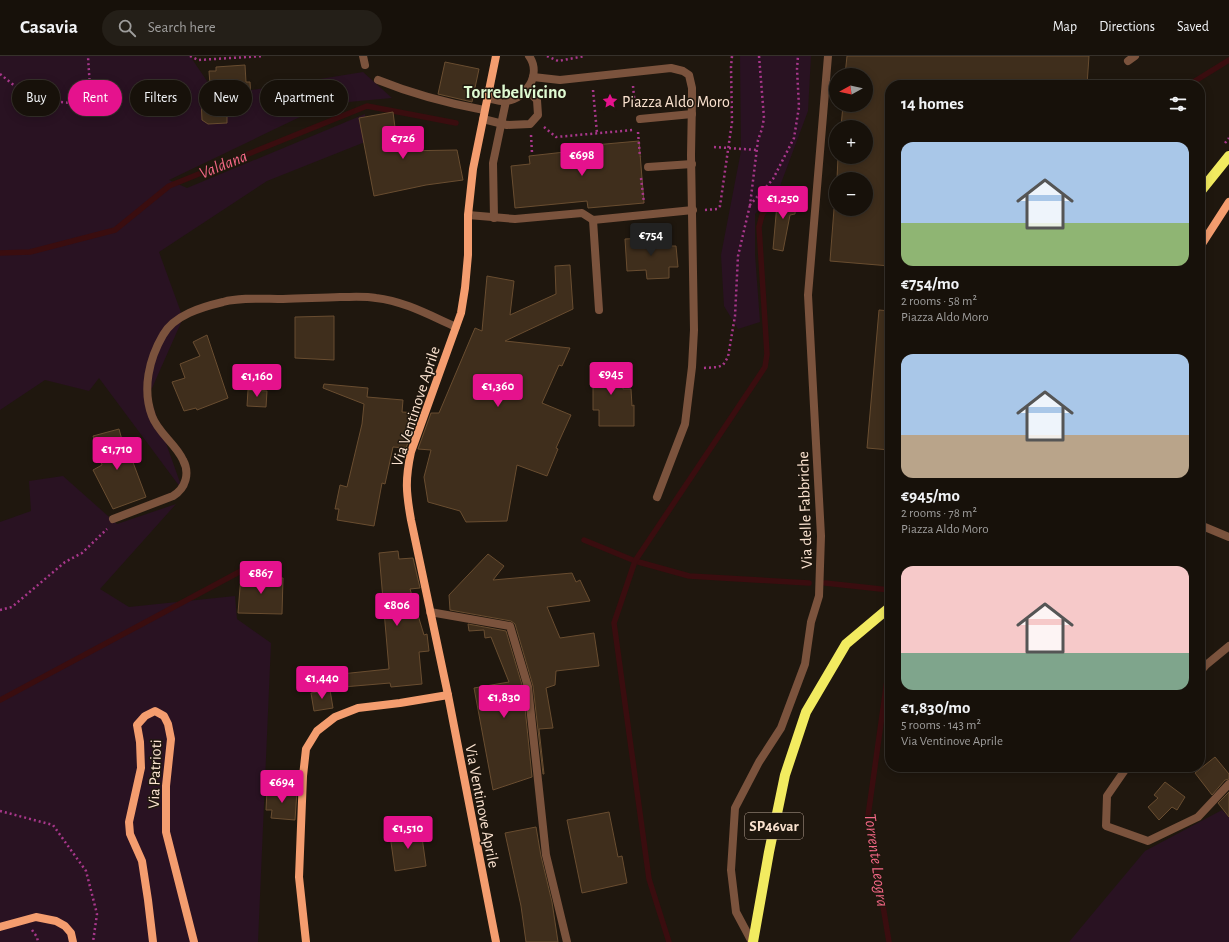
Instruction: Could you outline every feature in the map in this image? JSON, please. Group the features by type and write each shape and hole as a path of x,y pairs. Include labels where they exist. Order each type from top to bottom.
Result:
{"main road":[{"path":"1205,186 1229,156"},
{"name":"SP46var","path":"752,942 785,775 806,712 846,644 885,611"}],"street":[{"path":"364,56 365,66"},
{"name":"Via Ventinove Aprile","path":"496,56 473,169 468,215 468,255 461,313 411,452 407,473 406,493 410,520 448,695 496,942"},
{"path":"487,98 506,101 519,97 527,90 534,71 530,56"},
{"name":"Via delle Fabbriche","path":"752,942 736,912 731,870 735,808 759,762 781,728 805,664 811,622 819,596 821,536 808,295 828,56"},
{"path":"1128,61 1135,56"},
{"path":"533,77 560,80 671,68 683,71 690,75 692,88 694,330 692,367 685,424 657,497"},
{"path":"378,80 406,91 446,103 484,110"},
{"path":"483,119 507,125 530,124 538,116 537,100 527,90"},
{"path":"494,218 493,163 506,101"},
{"path":"638,115 692,114"},
{"path":"643,167 692,164"},
{"path":"1205,239 1229,202"},
{"path":"468,215 515,219 582,213 593,220 693,210"},
{"path":"593,220 599,310"},
{"path":"113,519 173,496 180,492 184,486 186,467 183,459 157,426 152,416 147,395 149,369 164,333 172,324 189,313 224,301 362,297 390,300 456,326"},
{"path":"1205,527 1229,537"},
{"path":"430,612 510,626 528,687 546,855 567,942"},
{"path":"1205,666 1229,646"},
{"path":"306,942 299,877 302,776 306,749 317,731 335,717 358,708 448,695"},
{"name":"Via Patrioti","path":"153,942 142,861 130,834 129,822 141,768 140,742 137,725 145,716 155,711 164,716 168,724 171,739 166,786 166,832 194,942"},
{"path":"1124,772 1107,796 1106,826 1148,841 1198,817 1229,784"},
{"path":"0,927 36,917 56,921 65,926 71,933 73,942"}],"path":[{"path":"0,74 31,99 91,105 88,56"},
{"path":"190,56 198,60 264,56"},
{"path":"547,56 558,61 585,56"},
{"path":"693,210 716,209 720,206 732,122 732,56"},
{"path":"692,367 718,367 722,365 728,357 735,316 738,256 750,205 758,140 764,118 759,56"},
{"path":"750,205 774,179 794,138 799,107 797,69 798,56"},
{"path":"633,86 638,115"},
{"path":"593,87 597,133"},
{"path":"534,119 556,137 638,130 643,167 645,215"},
{"path":"714,147 757,150"},
{"path":"0,610 12,607 65,562 82,553 105,531 113,519"},
{"path":"0,810 53,825 86,871 97,914 93,942"}],"shaded area":[{"path":"0,56 190,56 206,80 199,80 199,116 209,116 208,124 227,123 227,116 252,116 252,90 260,89 260,116 302,116 169,180 187,188 365,114 365,142 267,181 159,252 183,318 149,395 183,491 99,378 89,391 45,380 0,410"},
{"path":"740,56 811,56 808,111 780,186 755,214 755,254 760,322 738,329 724,306 721,255 741,151"},
{"path":"363,72 392,98 348,102 348,80 314,80"},
{"path":"63,476 117,524 176,504 100,589 129,607 235,596 237,619 271,643 258,942 0,942 0,522 31,511 29,481"},
{"path":"1222,810 1229,817 1229,942 1069,942 1145,851"}],"building":[{"path":"847,56 1089,56 1087,80 885,80 885,266 830,261 833,216 873,216 873,172 837,172 838,164 873,164 873,120 842,120 842,112 873,112 873,68 846,68"},
{"path":"445,62 479,69 472,102 438,94"},
{"path":"245,65 246,80 210,80 209,71 216,71 216,67"},
{"path":"393,112 398,151 457,150 463,180 426,185 374,196 359,118"},
{"path":"202,116 227,116 227,123 208,124 202,120"},
{"path":"639,141 644,203 588,208 587,201 515,208 511,166 530,164 529,156 583,150 583,146"},
{"path":"778,193 796,202 795,214 790,215 783,251 773,249"},
{"path":"667,237 668,246 676,246 678,267 669,267 669,278 647,279 646,270 627,271 625,239"},
{"path":"570,265 573,309 505,341 570,348 562,366 559,365 542,403 571,415 556,448 558,449 547,476 517,465 507,521 466,522 460,511 428,502 424,477 431,450 418,449 431,413 439,413 475,328 482,331 487,276 514,281 510,315 556,294 555,266"},
{"path":"879,310 885,311 885,450 867,448"},
{"path":"334,316 334,360 295,358 295,317"},
{"path":"207,335 228,398 197,410 196,408 184,411 172,382 185,378 180,364 200,356 193,342"},
{"path":"623,364 623,389 631,389 632,406 634,405 634,426 599,426 599,410 593,410 593,385 590,385 590,365"},
{"path":"324,384 368,388 367,397 403,400 402,412 419,413 406,448 393,447 385,484 382,483 374,526 337,520 339,509 335,509 340,485 347,487 362,424 364,404 323,388"},
{"path":"248,390 267,391 266,407 247,406"},
{"path":"119,429 127,458 131,457 146,497 113,509 93,470 102,465 93,436"},
{"path":"398,551 399,559 413,558 420,588 410,589 424,635 427,634 429,651 419,652 422,684 391,687 390,683 343,687 341,674 389,669 379,553"},
{"path":"488,554 504,566 493,580 572,573 576,582 580,580 590,601 547,607 560,638 594,633 599,666 556,671 555,685 546,688 553,728 539,729 544,774 533,686 515,624 511,621 450,610 449,595"},
{"path":"241,575 283,578 282,614 238,613"},
{"path":"468,624 506,631 523,688 532,777 493,790 474,688 509,682 491,637 485,638 484,630 469,631"},
{"path":"330,690 333,708 314,711 311,693"},
{"path":"1215,757 1229,774 1229,779 1225,780 1212,795 1195,773 1205,772 1205,765"},
{"path":"1165,782 1185,797 1177,810 1172,807 1159,820 1148,807 1158,798 1154,795"},
{"path":"267,789 297,791 295,820 271,818 272,810 266,810"},
{"path":"1229,792 1229,817 1218,803"},
{"path":"609,812 618,857 622,856 627,883 582,893 567,820"},
{"path":"536,827 552,902 558,942 526,942 521,906 505,833"},
{"path":"421,830 426,866 395,871 390,835"}],"waterway":[{"name":"Torrente Leogra","path":"1197,80 1229,60"},
{"name":"Valdana","path":"0,253 30,252 115,230 169,186 367,106 456,123"},
{"name":"Valdana","path":"761,199 768,205 806,209"},
{"path":"669,942 649,879 614,623 635,561 765,367 767,354 759,227 762,215 768,205"},
{"path":"584,540 635,561 689,576 809,583"},
{"path":"0,700 241,571"},
{"path":"825,583 885,589"},
{"name":"Torrente Leogra","path":"885,695 868,816 889,942"}],"place":[{"name":"Piazza Aldo Moro","path":"610,101"}],"district":[{"name":"Torrebelvicino","path":"515,92"}]}
